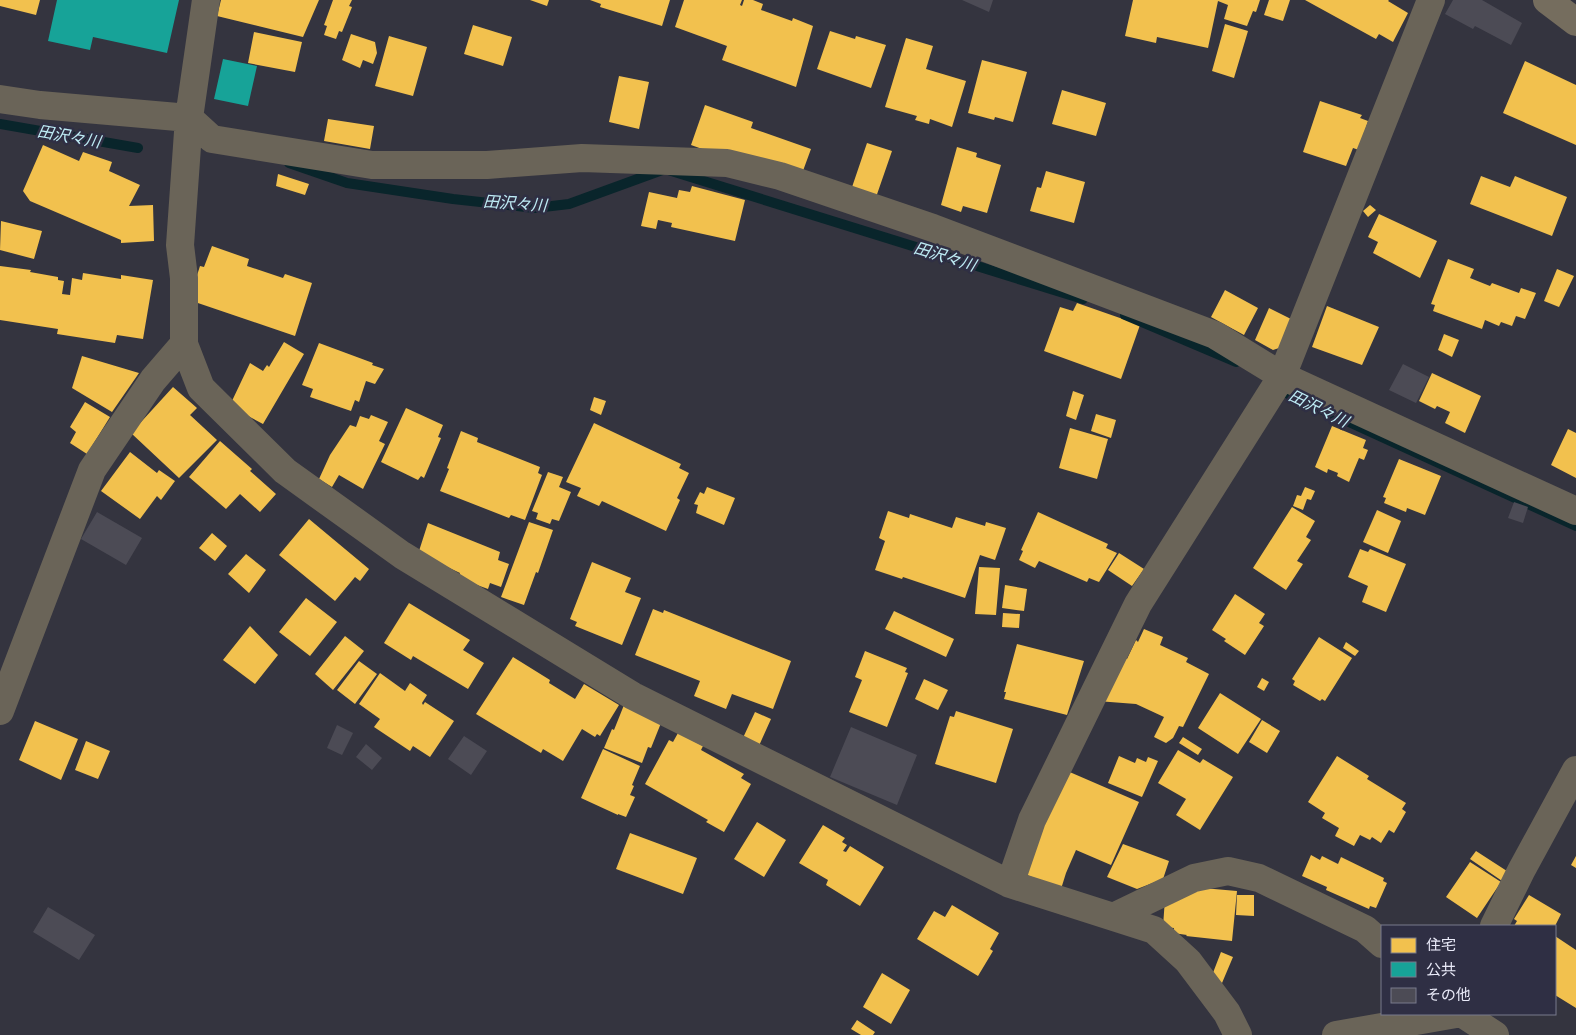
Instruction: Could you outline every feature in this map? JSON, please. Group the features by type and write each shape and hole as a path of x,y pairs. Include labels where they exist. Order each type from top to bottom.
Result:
{"main road":[{"path":"1547,0 1576,22"}],"street":[{"path":"206,0 189,118 180,245 184,278 184,344 201,388 285,471 402,555 633,696 1010,884 1154,930 1188,961 1227,1014 1238,1035"},
{"path":"1010,884 1032,820 1138,604 1282,377 1431,0"},
{"path":"0,99 40,105 189,118 212,139 372,165 487,165 582,158 727,163 780,176 933,228 1215,335 1282,377 1576,510"},
{"path":"0,711 92,470 153,380 184,344"},
{"path":"1494,925 1521,871 1576,770"},
{"path":"1115,916 1194,878 1228,871 1268,882 1365,929 1381,943"},
{"path":"1336,1035 1450,1015"},
{"path":"1465,1015 1495,1035"}],"building: 住宅":[{"path":"0,0 40,0 36,15 0,6"},
{"path":"221,0 319,0 303,37 217,16"},
{"path":"333,0 352,0 349,6 352,7 342,32 339,31 336,39 324,35 327,26 324,25"},
{"path":"530,0 549,0 547,6"},
{"path":"590,0 670,0 662,26 600,7 601,4"},
{"path":"684,0 742,0 740,5 742,6 744,0 753,0 763,4 761,10 792,21 793,18 813,26 796,87 722,60 727,46 675,27"},
{"path":"1133,0 1260,0 1256,12 1253,11 1247,26 1224,19 1228,5 1218,1 1208,48 1157,37 1156,43 1125,36"},
{"path":"1269,0 1290,0 1283,21 1264,15"},
{"path":"1305,0 1389,0 1408,13 1393,42 1379,34 1376,39"},
{"path":"1225,24 1248,31 1234,78 1212,71"},
{"path":"473,25 512,37 503,66 464,54"},
{"path":"830,31 855,39 856,36 886,45 871,88 817,69"},
{"path":"254,32 302,42 295,72 248,63"},
{"path":"351,34 375,42 377,53 373,64 363,60 360,68 342,60"},
{"path":"389,36 427,47 413,96 375,86"},
{"path":"906,38 933,46 926,69 966,81 952,127 930,119 929,124 915,120 917,116 885,107"},
{"path":"982,60 1027,72 1013,122 995,117 994,120 968,113"},
{"path":"1525,61 1576,85 1576,145 1503,113"},
{"path":"619,76 649,82 639,129 609,122"},
{"path":"1062,90 1106,103 1096,136 1052,124"},
{"path":"1320,101 1362,115 1360,118 1368,121 1359,150 1353,148 1346,166 1303,152"},
{"path":"705,105 753,122 751,128 811,149 800,179 778,176 691,145"},
{"path":"328,119 374,126 370,149 324,141"},
{"path":"867,143 892,151 874,203 850,193"},
{"path":"43,145 79,161 83,152 112,162 109,171 140,185 129,206 153,205 154,241 121,243 121,240 30,201 23,191"},
{"path":"957,147 977,153 976,157 1001,165 987,213 963,206 961,212 941,205"},
{"path":"1046,171 1085,182 1074,223 1030,211 1037,187 1041,188"},
{"path":"278,174 309,184 305,195 276,186"},
{"path":"1481,176 1510,187 1515,176 1567,197 1552,236 1470,204"},
{"path":"692,186 745,200 735,241 671,227 672,223 658,220 656,229 641,226 649,192 677,198 679,190 690,192"},
{"path":"1370,205 1376,210 1368,217 1363,211"},
{"path":"1379,214 1437,241 1420,278 1373,253 1378,242 1368,237"},
{"path":"1,221 42,231 34,259 0,250"},
{"path":"212,246 249,259 247,266 283,278 285,274 312,283 295,336 192,301 192,291 200,266 204,267"},
{"path":"1448,259 1474,269 1470,278 1490,286 1492,283 1519,293 1521,288 1536,293 1525,319 1516,316 1512,326 1501,322 1499,326 1485,320 1482,329 1433,311 1435,305 1431,304"},
{"path":"0,266 31,270 30,272 58,277 58,280 64,281 62,294 70,295 72,278 82,280 83,273 121,279 121,275 153,280 143,339 117,335 115,343 57,334 58,329 0,320"},
{"path":"1557,269 1574,276 1559,307 1544,301"},
{"path":"1225,290 1258,308 1244,335 1211,317"},
{"path":"1077,303 1140,325 1121,379 1044,351 1060,307 1073,311"},
{"path":"1327,306 1379,327 1362,365 1312,347"},
{"path":"1269,308 1293,320 1282,347 1273,350 1255,340"},
{"path":"1444,334 1459,340 1452,357 1438,350"},
{"path":"284,342 304,354 263,424 239,411 231,403 250,363 263,371 267,365 269,367"},
{"path":"319,343 384,369 375,384 366,381 359,402 355,400 351,411 310,397 313,389 302,385"},
{"path":"82,356 139,373 112,412 72,388"},
{"path":"1432,373 1481,396 1465,433 1445,423 1450,412 1437,406 1435,409 1419,401"},
{"path":"173,387 197,408 190,415 217,440 179,478 131,433"},
{"path":"1073,391 1084,395 1076,420 1066,416"},
{"path":"594,397 606,401 601,415 590,410"},
{"path":"85,402 110,417 87,454 70,443 76,432 70,427"},
{"path":"406,408 443,425 438,437 441,438 424,478 421,476 418,480 381,462"},
{"path":"1096,414 1116,420 1111,438 1091,431"},
{"path":"371,415 388,422 379,441 385,444 363,489 339,475 332,487 319,479 330,455 350,425 356,427 360,416 369,419"},
{"path":"594,423 681,464 679,468 689,473 677,498 680,500 666,531 602,501 599,506 577,496 581,488 566,482"},
{"path":"1332,426 1366,440 1363,448 1368,450 1364,460 1359,458 1349,482 1337,476 1338,473 1328,469 1327,473 1315,467"},
{"path":"1070,428 1108,439 1097,479 1059,468"},
{"path":"1568,429 1576,433 1576,478 1551,465"},
{"path":"461,431 478,438 477,442 540,467 538,473 542,475 525,520 511,515 509,518 440,491"},
{"path":"220,441 252,469 250,471 276,494 260,512 240,494 226,509 189,477"},
{"path":"130,452 157,473 159,470 175,481 161,500 157,496 140,519 101,491"},
{"path":"1399,459 1441,476 1425,515 1407,508 1406,512 1384,503 1386,498 1383,497"},
{"path":"548,472 563,477 559,487 571,492 559,521 552,519 550,524 536,519 538,513 532,511"},
{"path":"707,487 735,498 724,525 696,513 698,505 694,504 700,492 704,494"},
{"path":"1305,487 1315,491 1311,500 1307,499 1303,510 1293,506 1297,495 1301,496"},
{"path":"1292,507 1315,521 1306,537 1311,540 1297,561 1303,564 1286,590 1253,568"},
{"path":"1377,510 1401,521 1388,553 1363,542"},
{"path":"888,511 909,518 910,514 952,528 956,517 985,526 986,522 1006,528 995,560 980,555 965,598 903,577 902,579 875,570 885,541 879,538"},
{"path":"1038,512 1108,544 1106,548 1117,553 1099,582 1089,578 1087,582 1039,561 1035,568 1019,560 1023,551 1021,550"},
{"path":"309,519 369,569 360,581 355,577 335,601 279,555"},
{"path":"529,522 553,530 538,573 536,572 524,605 501,597"},
{"path":"428,523 500,552 498,560 509,564 501,587 490,583 488,589 458,578 460,573 426,557 419,551"},
{"path":"212,533 227,546 215,561 199,548"},
{"path":"1360,549 1368,552 1370,549 1406,564 1386,612 1362,602 1368,586 1348,577"},
{"path":"1119,553 1144,569 1132,586 1108,570"},
{"path":"246,554 266,570 249,593 228,574"},
{"path":"592,562 631,578 625,592 641,598 622,645 575,626 577,622 570,619"},
{"path":"979,567 1000,568 996,615 975,614"},
{"path":"1005,585 1027,589 1024,611 1002,608"},
{"path":"1235,594 1265,614 1259,623 1264,626 1245,655 1224,641 1226,639 1212,630"},
{"path":"306,598 337,622 310,656 279,632"},
{"path":"409,603 470,640 463,650 484,663 468,689 413,656 411,660 384,643"},
{"path":"653,609 663,613 664,610 791,661 773,709 732,694 726,709 694,696 700,681 635,655"},
{"path":"894,611 954,639 946,657 885,629"},
{"path":"1003,613 1020,614 1019,628 1002,627"},
{"path":"250,626 278,655 255,684 223,660"},
{"path":"1144,629 1163,637 1160,645 1188,658 1186,662 1209,674 1183,727 1179,726 1173,738 1166,743 1154,737 1164,717 1136,704 1097,701 1116,654 1127,659 1136,640 1138,642"},
{"path":"345,636 364,651 333,690 315,674"},
{"path":"1319,637 1352,658 1325,701 1322,699 1320,701 1293,685 1295,681 1292,679"},
{"path":"1346,642 1359,651 1355,656 1343,648"},
{"path":"1017,644 1084,661 1067,715 1004,699 1006,692 1004,692"},
{"path":"865,651 907,668 905,672 908,673 887,727 849,712 862,680 855,677"},
{"path":"513,657 550,680 549,683 575,699 584,684 619,705 600,736 597,734 595,737 582,729 563,761 543,749 541,753 476,714"},
{"path":"359,661 377,674 355,704 337,690"},
{"path":"380,673 405,691 410,683 427,695 422,703 423,705 425,702 454,721 430,757 413,746 410,751 374,727 380,719 359,704"},
{"path":"1262,678 1269,682 1264,691 1257,687"},
{"path":"924,679 948,690 938,710 915,699"},
{"path":"1220,693 1261,719 1238,754 1198,728"},
{"path":"624,705 661,723 651,748 648,747 642,763 604,748"},
{"path":"956,711 1013,729 996,783 935,764 950,716 954,717"},
{"path":"755,712 771,719 758,748 742,740"},
{"path":"1262,720 1280,731 1267,753 1249,742"},
{"path":"35,721 78,739 61,780 19,760"},
{"path":"678,733 703,746 701,750 744,774 741,778 751,784 724,832 706,822 708,820 645,784 669,740 673,742"},
{"path":"1183,737 1202,749 1198,755 1179,743"},
{"path":"86,741 110,751 98,779 75,770"},
{"path":"603,749 640,766 630,795 635,797 626,817 581,798"},
{"path":"1178,750 1200,763 1203,759 1233,777 1200,830 1176,815 1186,799 1158,783"},
{"path":"1119,756 1135,763 1137,758 1146,762 1148,757 1158,761 1142,797 1108,783"},
{"path":"1337,756 1369,776 1367,779 1406,803 1402,809 1406,812 1394,833 1389,830 1381,843 1372,837 1370,840 1360,835 1354,846 1335,836 1339,828 1322,818 1325,813 1308,802"},
{"path":"1065,770 1139,802 1111,865 1076,850 1061,889 1027,875 1027,865"},
{"path":"757,822 786,840 764,877 734,859"},
{"path":"823,825 845,838 842,842 847,845 843,851 846,852 850,846 884,867 860,906 826,885 828,880 799,863"},
{"path":"630,833 697,858 683,894 616,869"},
{"path":"1123,844 1169,861 1163,879 1137,889 1107,877"},
{"path":"1476,851 1510,873 1505,883 1470,859"},
{"path":"1311,855 1320,860 1322,856 1338,864 1341,857 1384,878 1383,881 1387,883 1376,908 1370,906 1369,909 1326,890 1327,887 1302,876"},
{"path":"1576,856 1576,868 1571,865"},
{"path":"1470,862 1501,882 1477,918 1446,897"},
{"path":"1191,887 1237,891 1232,941 1186,936 1173,933 1174,928 1163,927 1165,898 1182,899 1183,892"},
{"path":"1237,895 1254,895 1254,916 1236,915"},
{"path":"1529,895 1561,914 1556,925 1515,925 1517,921 1514,919"},
{"path":"952,905 999,933 990,949 993,951 978,976 917,939 934,911 945,917"},
{"path":"1556,937 1576,950 1576,1008 1556,996"},
{"path":"1221,952 1233,957 1222,983 1211,978"},
{"path":"882,973 910,990 891,1024 863,1007"},
{"path":"857,1020 875,1032 873,1035 861,1035 851,1029"}],"building: 公共":[{"path":"57,0 179,0 167,53 93,37 90,50 48,41"},
{"path":"223,59 257,66 248,106 214,99"}],"building: その他":[{"path":"962,0 993,0 989,12"},
{"path":"1453,0 1482,0 1522,23 1511,45 1475,26 1473,29 1445,14"},
{"path":"1403,364 1429,377 1416,403 1389,390"},
{"path":"1514,502 1528,507 1523,523 1508,518"},
{"path":"97,512 142,538 126,565 81,539"},
{"path":"337,725 353,733 342,755 327,748"},
{"path":"851,727 917,755 897,805 830,777"},
{"path":"464,736 487,751 471,775 448,759"},
{"path":"366,744 382,758 372,770 356,757"},
{"path":"48,907 95,935 79,960 33,932"}],"waterway":[{"name":"田沢々川","path":"0,124 138,148"},
{"name":"田沢々川","path":"289,163 347,183 453,199 535,208 569,204 665,169 1083,299"},
{"name":"田沢々川","path":"1125,315 1236,362"},
{"name":"田沢々川","path":"1278,387 1290,395 1576,526"}]}
